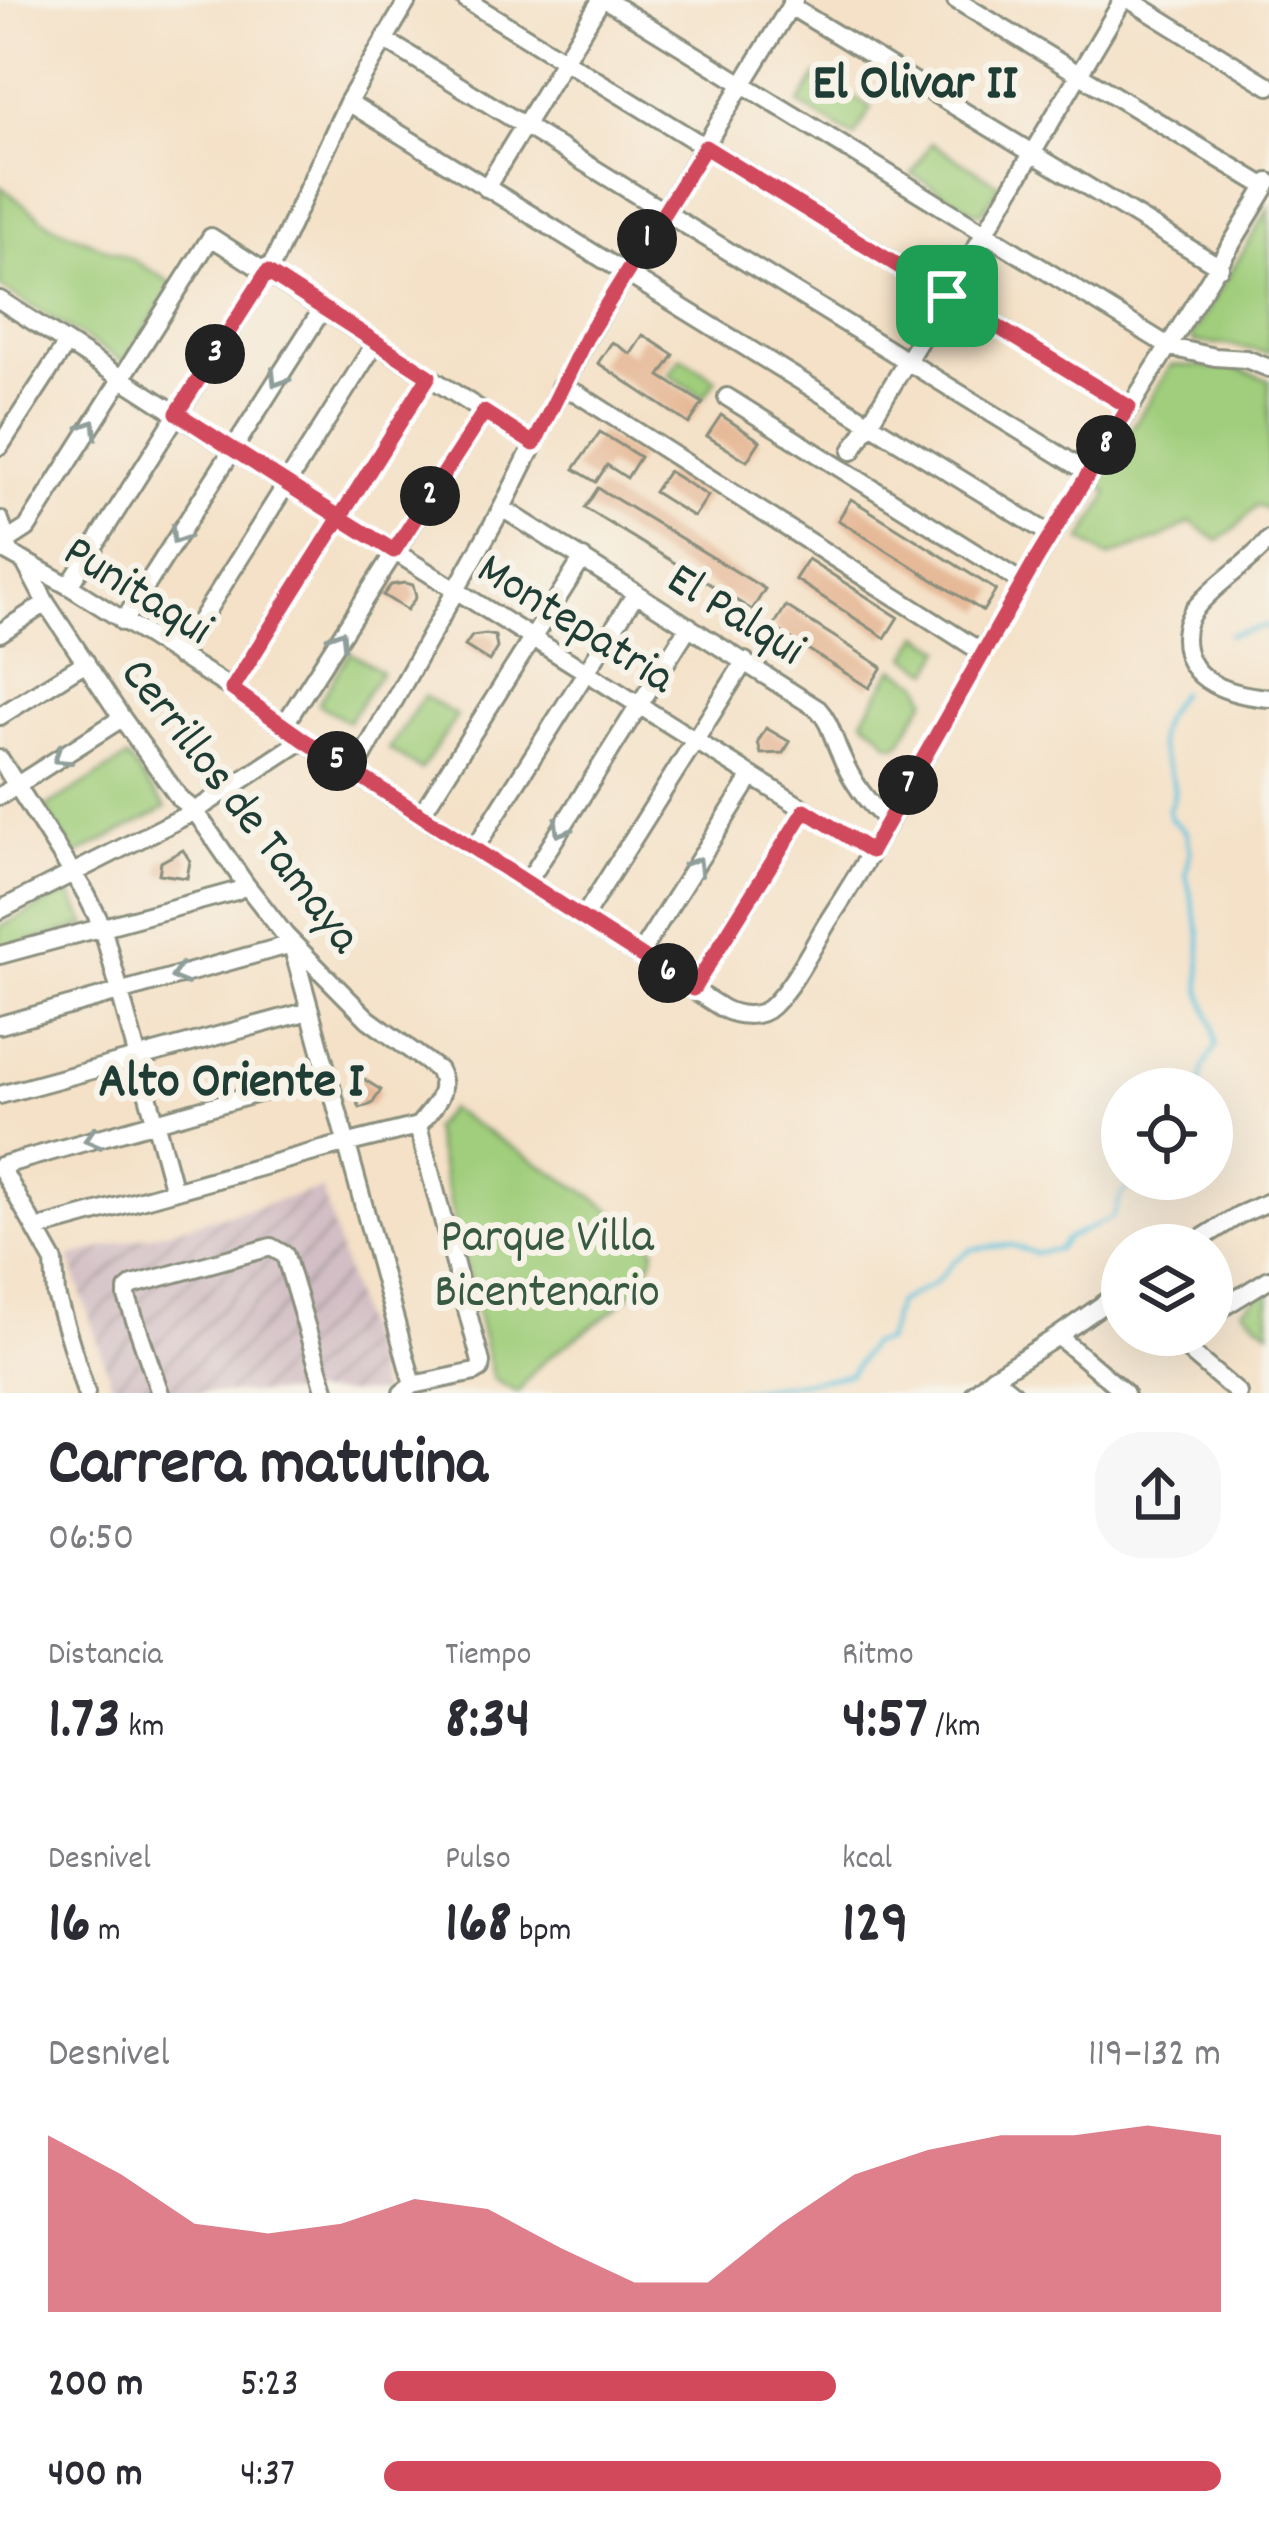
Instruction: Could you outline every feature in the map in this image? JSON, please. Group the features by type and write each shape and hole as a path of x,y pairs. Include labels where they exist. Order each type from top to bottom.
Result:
{"street":[{"path":"69,586 267,272 348,102 408,0"},
{"path":"466,0 1129,407"},
{"path":"486,188 603,0 1170,346 1215,358 1256,361 1269,368"},
{"path":"852,451 1126,0 1269,86"},
{"path":"354,772 502,508 560,386 791,2 1220,267"},
{"path":"871,851 1051,535 1268,185 968,3"},
{"path":"385,40 1089,473"},
{"path":"348,102 1051,535"},
{"path":"11,551 211,237 534,444"},
{"name":"Montepatria","path":"0,300 871,851"},
{"path":"123,622 323,308"},
{"path":"178,656 376,342"},
{"path":"0,446 67,344"},
{"path":"232,689 429,376"},
{"path":"560,386 983,653"},
{"path":"727,397 1023,583"},
{"path":"284,725 484,412"},
{"name":"El Palqui","path":"502,508 810,703 824,715 856,785 889,821"},
{"name":"Cerrillos de Tamaya","path":"0,520 11,551 122,718 292,944 368,1019 417,1052 442,1076 441,1097 418,1126"},
{"path":"1269,540 1198,604 1188,621 1185,640 1189,658 1205,679 1241,694 1269,698"},
{"name":"Punitaqui","path":"11,551 730,1013 752,1016 768,1011 871,851"},
{"path":"422,813 583,558"},
{"path":"475,848 636,593"},
{"path":"0,632 46,603"},
{"path":"527,883 689,626"},
{"path":"0,716 86,662"},
{"path":"583,918 745,662"},
{"path":"0,796 122,718"},
{"path":"0,910 195,811 304,740"},
{"path":"0,759 102,926 174,1191"},
{"path":"639,955 752,776"},
{"path":"693,989 805,810"},
{"path":"0,956 246,885"},
{"path":"0,1025 292,944 347,1143 407,1389 480,1369 418,1126 347,1143 36,1229"},
{"path":"0,1095 307,1004 330,979"},
{"path":"86,1393 56,1295 54,1262 0,1166 326,1074"},
{"path":"1225,1224 1269,1202"},
{"path":"156,1392 128,1290 271,1247 285,1256 326,1393"},
{"path":"1233,1301 1269,1279"},
{"path":"975,1393 1101,1307"},
{"path":"1058,1336 1125,1393"},
{"path":"1198,1356 1238,1393"},
{"path":"994,1377 1013,1393"}],"shaded area":[{"path":"322,1189 381,1393 115,1393 69,1257"}],"green space":[{"path":"817,75 872,108 854,137 799,104"},
{"path":"931,143 1000,185 983,212 977,213 912,174"},
{"path":"0,186 51,225 135,261 174,284 124,362 0,287"},
{"path":"1269,208 1269,353 1194,342 1192,337"},
{"path":"681,357 716,379 704,397 669,375"},
{"path":"1171,365 1234,368 1269,380 1269,511 1257,505 1218,541 1191,522 1108,557 1082,540 1107,496 1108,491 1097,485"},
{"path":"920,635 943,649 931,671 907,657"},
{"path":"350,652 381,672 348,722 318,704"},
{"path":"894,668 921,684 926,699 899,745 889,744 863,719"},
{"path":"424,696 457,716 421,770 389,749"},
{"path":"127,758 166,808 76,855 45,808"},
{"path":"69,892 87,925 0,950 0,927"},
{"name":"Parque Villa Bicentenario","path":"449,1109 590,1195 640,1231 655,1249 638,1285 624,1300 542,1363 518,1393 493,1379 434,1138 432,1128"},
{"path":"1269,1288 1269,1331 1242,1309"}],"building":[{"path":"643,335 674,355 660,376 703,403 689,424 598,363 612,342 631,354"},
{"path":"721,415 760,441 747,461 707,436"},
{"path":"600,432 640,457 627,478 607,465 596,482 574,469"},
{"path":"668,471 708,496 694,517 654,492"},
{"path":"598,488 765,589 752,610 585,508"},
{"path":"851,499 996,590 983,611 838,520"},
{"path":"808,559 898,617 885,638 795,579"},
{"path":"391,585 413,585 416,597 407,610 383,595"},
{"path":"786,606 882,667 869,688 773,627"},
{"path":"472,636 495,636 497,648 489,661 465,646"},
{"path":"766,728 790,742 783,753 761,754 758,742"},
{"path":"183,850 190,861 187,878 159,874 161,862"},
{"path":"357,1075 381,1090 372,1104 360,1108 351,1086"}],"waterway":[{"path":"1229,635 1269,626"},
{"path":"1180,692 1164,717 1158,738 1174,785 1170,818 1186,832 1190,850 1186,875 1200,934 1201,990 1216,1046 1203,1068"},
{"path":"726,1393 850,1374 870,1344 886,1341 897,1303 935,1283 972,1249 1011,1245 1034,1253 1058,1249 1066,1239 1112,1218 1119,1200"},
{"path":"673,1393 686,1393"}],"district":[{"name":"El Olivar II","path":"915,79"},
{"name":"Alto Oriente I","path":"231,1077"}],"route":[{"path":"947,296 705,147 586,338 534,444 484,412 394,551 340,517 233,450 177,413 267,272 429,376 340,517 285,602 232,689 693,989 805,810 871,851 1129,407 947,296"}]}
